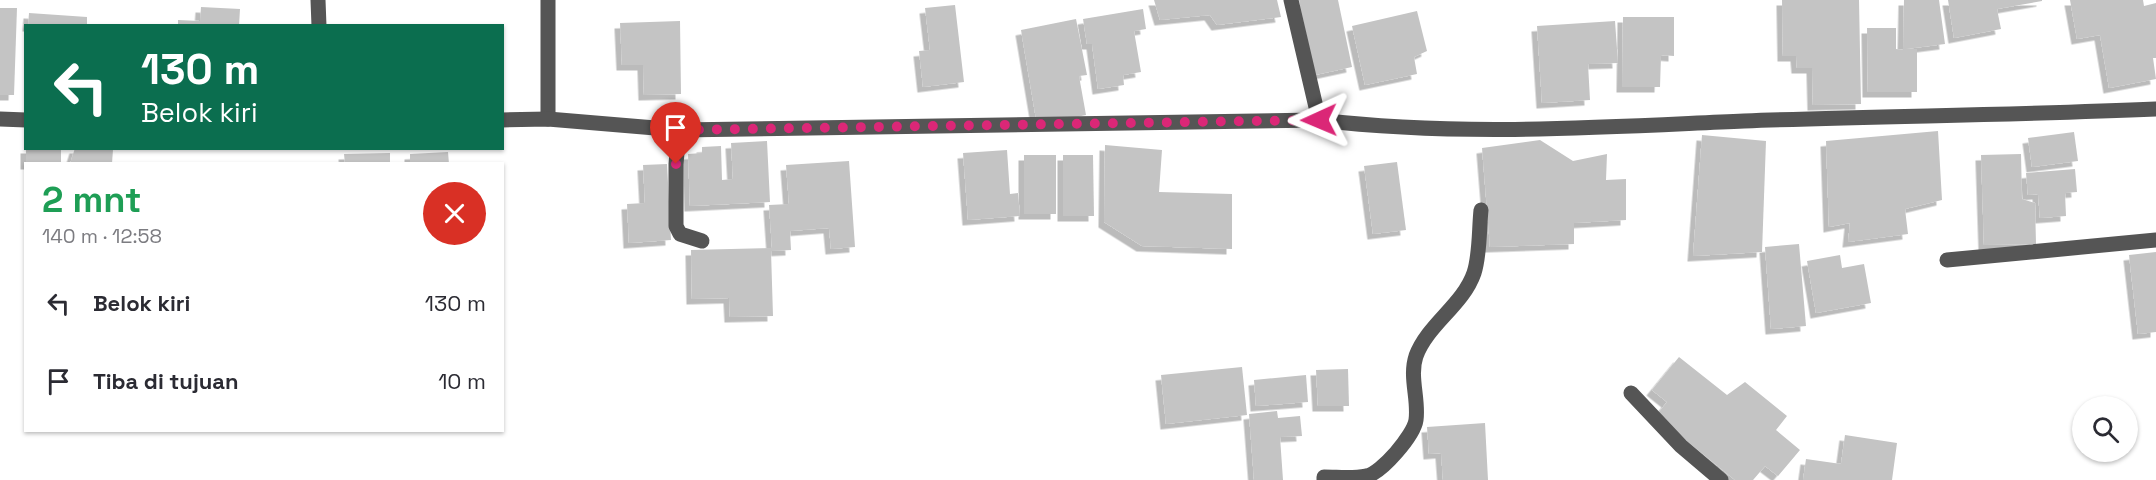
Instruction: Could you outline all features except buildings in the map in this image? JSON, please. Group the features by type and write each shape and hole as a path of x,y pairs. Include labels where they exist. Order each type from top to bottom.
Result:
{"street":[{"path":"318,0 319,24"},
{"path":"548,0 548,119"},
{"path":"1291,0 1319,120"},
{"path":"504,120 548,119 679,130 1319,120 1400,129 1484,131 2156,109"},
{"path":"0,119 24,120"},
{"path":"679,130 676,164 676,226 680,234 702,241"},
{"path":"1324,480 1324,477 1368,476 1382,466 1411,433 1416,420 1413,376 1416,357 1425,339 1456,302 1474,274 1481,210"},
{"path":"1947,260 2156,240"},
{"path":"1631,393 1681,446 1721,480"}],"route":[{"path":"676,164 679,130 1319,120"}]}
